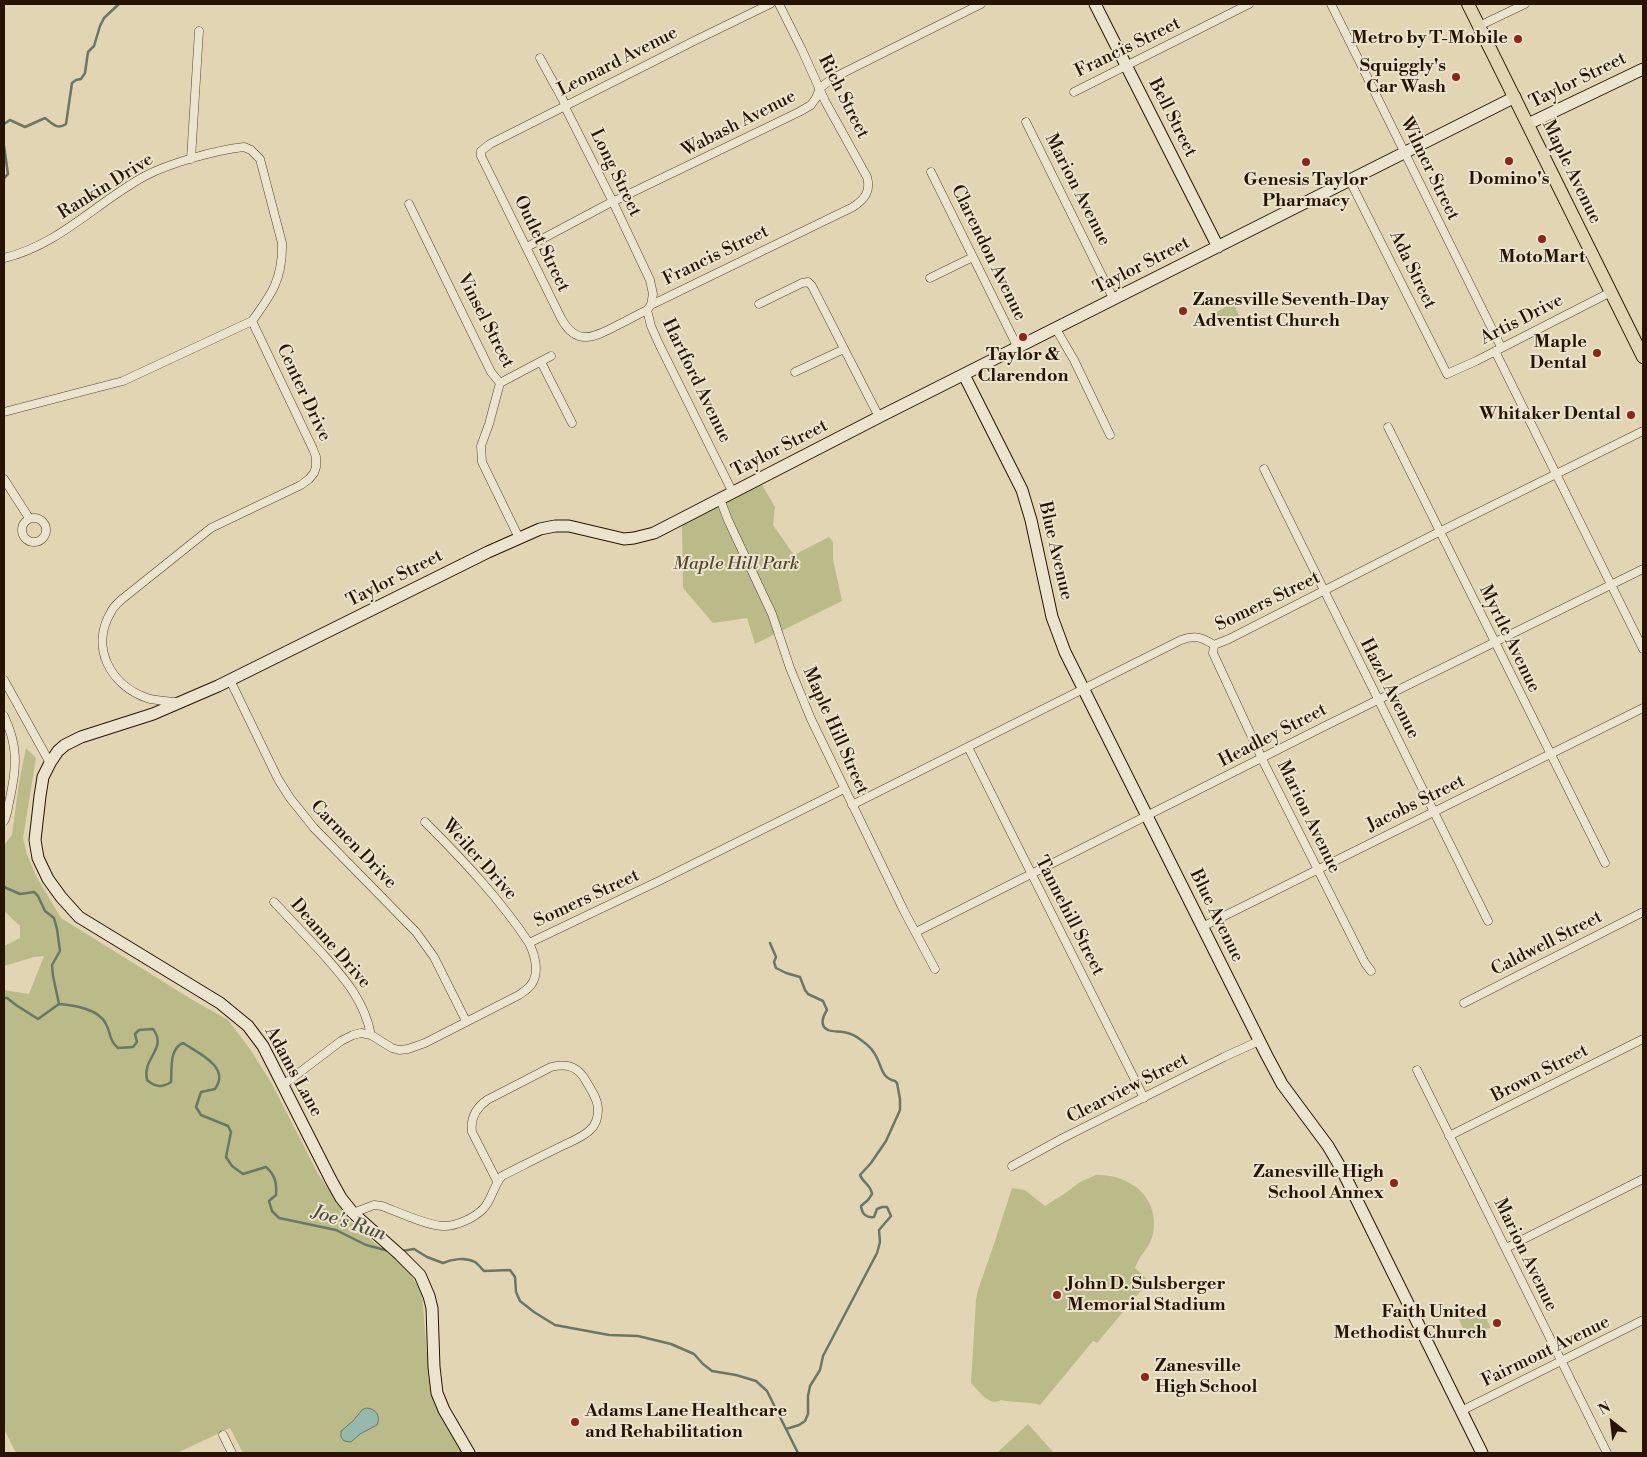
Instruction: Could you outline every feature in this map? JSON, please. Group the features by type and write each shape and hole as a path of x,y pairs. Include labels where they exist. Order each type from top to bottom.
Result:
{"main road":[{"name":"Maple Avenue","path":"1468,4 1643,357"}],"street":[{"name":"Leonard Avenue","path":"481,151 490,144 770,4"},
{"name":"Rich Street","path":"778,4 825,101 867,177 867,196 860,203"},
{"name":"Wabash Avenue","path":"527,247 613,202 799,112 811,104 820,88 833,78 981,4"},
{"name":"Bell Street","path":"1095,4 1218,247"},
{"name":"Francis Street","path":"1074,92 1249,4"},
{"name":"Wilmer Street","path":"1331,4 1405,153 1556,474 1643,649"},
{"path":"1479,26 1525,4"},
{"path":"190,159 199,31"},
{"name":"Long Street","path":"540,58 650,280 653,294 649,307"},
{"name":"Taylor Street","path":"1528,124 1643,69"},
{"name":"Taylor Street","path":"50,763 58,751 72,741 182,703 477,557 540,529 568,526 582,528 615,538 634,538 654,532 878,417 1114,300 1514,97"},
{"name":"Marion Avenue","path":"1026,122 1114,300"},
{"name":"Rankin Drive","path":"4,258 25,252 51,240 145,176 160,169 190,159 244,147 251,150 260,159 282,243 282,258 276,285 270,298 252,321"},
{"name":"Outlet Street","path":"481,151 565,326 573,334 588,338"},
{"name":"Clarendon Avenue","path":"931,172 1018,348"},
{"name":"Ada Street","path":"1350,181 1447,374"},
{"name":"Francis Street","path":"588,338 596,336 649,307 860,203"},
{"name":"Vinsel Street","path":"409,204 491,372 500,383 481,446 482,462 519,538"},
{"path":"930,278 973,257"},
{"path":"758,304 802,283 808,282 812,286 878,417"},
{"name":"Artis Drive","path":"1447,374 1611,292"},
{"name":"Hartford Avenue","path":"649,307 651,326 659,344 733,493"},
{"path":"4,412 123,381 252,321"},
{"name":"Center Drive","path":"182,703 147,698 121,683 112,673 104,653 102,641 104,628 111,612 121,600 202,534 219,523 302,485 314,473 317,462 313,449 252,321"},
{"path":"1056,329 1074,360 1110,435"},
{"path":"795,372 844,349"},
{"path":"500,383 551,356"},
{"path":"541,362 572,423"},
{"name":"Blue Avenue","path":"964,375 1022,490 1031,520 1052,617 1065,652 1259,1041 1282,1084 1328,1146 1342,1170 1482,1453"},
{"name":"Myrtle Avenue","path":"1388,427 1605,863"},
{"name":"Somers Street","path":"852,805 1181,640 1197,636 1214,645 1230,639 1643,431"},
{"name":"Hazel Avenue","path":"1264,469 1488,921"},
{"path":"4,479 29,518"},
{"name":"Maple Hill Street","path":"720,499 772,614 790,668 811,719 907,917 935,968"},
{"name":"Headley Street","path":"916,932 1643,569"},
{"name":"Marion Avenue","path":"1214,645 1214,653 1263,758 1317,870 1365,963 1371,971"},
{"path":"4,680 50,763"},
{"name":"Carmen Drive","path":"230,680 278,779 290,798 314,828 408,923 424,942 466,1022"},
{"name":"Jacobs Street","path":"1202,927 1643,708"},
{"path":"4,716 16,754 15,775 4,820"},
{"name":"Tannehill Street","path":"968,747 1063,933 1106,1025 1144,1098"},
{"name":"Adams Lane","path":"50,763 43,777 35,840 42,869 69,907 92,925 198,988 240,1018 263,1046 335,1188 353,1213 369,1229 391,1246 420,1275 429,1296 433,1317 434,1367 437,1393 444,1410 469,1453"},
{"name":"Somers Street","path":"371,1035 392,1048 399,1050 408,1049 425,1043 519,995 532,984 536,966 534,953 529,943 670,876 844,789"},
{"name":"Weiler Drive","path":"425,822 488,890 529,943"},
{"name":"Deanne Drive","path":"274,902 345,980 368,1018 371,1035"},
{"name":"Caldwell Street","path":"1464,1003 1643,912"},
{"path":"283,1085 341,1041 361,1033 371,1035"},
{"name":"Brown Street","path":"1449,1136 1643,1038"},
{"name":"Clearview Street","path":"1012,1166 1259,1041"},
{"path":"353,1213 374,1205 382,1206 432,1224 444,1226 474,1215 483,1209 497,1181 502,1176 591,1130 595,1124 598,1110 597,1101 577,1069 569,1065 550,1067 487,1100 473,1114 472,1132 497,1181"},
{"name":"Marion Avenue","path":"1417,1070 1607,1453"},
{"path":"1506,1248 1643,1179"},
{"name":"Fairmont Avenue","path":"1461,1411 1643,1320"},
{"path":"223,1435 232,1453"}],"green space":[{"path":"1232,300 1241,320 1232,326 1229,321 1219,324 1214,313 1224,308 1223,305"},
{"name":"Maple Hill Park","path":"761,483 775,507 773,525 794,555 829,537 833,542 833,559 842,601 755,644 747,618 713,623 683,588 682,523"},
{"path":"26,748 36,758 23,838 36,876 61,918 228,1020 250,1049 272,1084 318,1174 354,1226 407,1269 422,1293 429,1381 434,1403 463,1453 243,1453 230,1428 177,1453 16,1453 4,1429 4,990 29,994 44,956 4,966 4,946 20,938 20,926 4,911 4,845 12,835"},
{"name":"John D. Sulsberger Memorial Stadium","path":"1096,1175 1108,1176 1131,1183 1140,1190 1152,1209 1154,1221 1153,1234 1135,1268 1149,1281 1097,1343 1093,1341 1040,1405 988,1400 971,1383 976,1300 1012,1188 1025,1190 1045,1206 1080,1182"},
{"path":"1481,1307 1490,1328 1479,1332 1465,1332 1458,1318"},
{"path":"1028,1424 1054,1453 997,1453"}],"shaded area":[{"path":"367,1408 377,1414 377,1425 360,1434 351,1442 344,1441 341,1437 341,1431 362,1410"}],"waterway":[{"path":"4,124 10,120 25,127 45,118 58,126 66,124 72,83 81,79 85,73 88,52 94,46 100,26 104,18 119,4"},
{"path":"4,146 8,174 4,178"},
{"path":"4,887 20,894 34,892 45,911 54,918 60,951 52,965 59,1004"},
{"path":"770,943 776,957 774,962 776,968 800,977 808,994 823,1001 827,1010 824,1015 823,1026 830,1031 850,1034 868,1046 876,1055 881,1069 887,1078 897,1083 900,1099 900,1110 886,1141 860,1175 870,1188 872,1194 861,1206 863,1213 869,1217 874,1217 877,1209 887,1207 891,1216 879,1230 880,1242 877,1253 823,1356 820,1370 810,1386 808,1414 805,1421 786,1429"},
{"name":"Joe's Run","path":"4,998 7,998 38,1019 59,1004 92,1011 103,1019 112,1040 118,1048 133,1047 137,1042 135,1034 139,1030 153,1029 158,1042 146,1072 147,1080 156,1085 162,1086 171,1082 173,1055 179,1046 183,1043 197,1051 216,1067 219,1081 215,1089 201,1092 196,1107 201,1115 228,1126 231,1132 226,1157 232,1166 243,1174 266,1167 272,1173 276,1183 276,1195 269,1201 272,1211 279,1218 336,1230 366,1245 389,1251"},
{"name":"Joe's Run","path":"402,1251 414,1249 427,1257 443,1263 450,1260 467,1259 476,1263 484,1271 510,1270 515,1277 516,1292 520,1301 555,1325 609,1335 638,1336 671,1344 694,1354 712,1371 756,1381 767,1391 798,1453"}],"place":[{"name":"Metro by T-Mobile","path":"1518,39"},
{"name":"Squiggly's Car Wash","path":"1456,77"},
{"name":"Domino's","path":"1509,161"},
{"name":"Genesis Taylor Pharmacy","path":"1306,162"},
{"name":"MotoMart","path":"1542,239"},
{"name":"Zanesville Seventh-Day Adventist Church","path":"1183,311"},
{"name":"Taylor & Clarendon","path":"1023,337"},
{"name":"Maple Dental","path":"1597,353"},
{"name":"Whitaker Dental","path":"1631,415"},
{"name":"Zanesville High School Annex","path":"1394,1183"},
{"name":"John D. Sulsberger Memorial Stadium","path":"1057,1295"},
{"name":"Faith United Methodist Church","path":"1497,1323"},
{"name":"Zanesville High School","path":"1145,1377"},
{"name":"Adams Lane Healthcare and Rehabilitation","path":"575,1422"}]}
